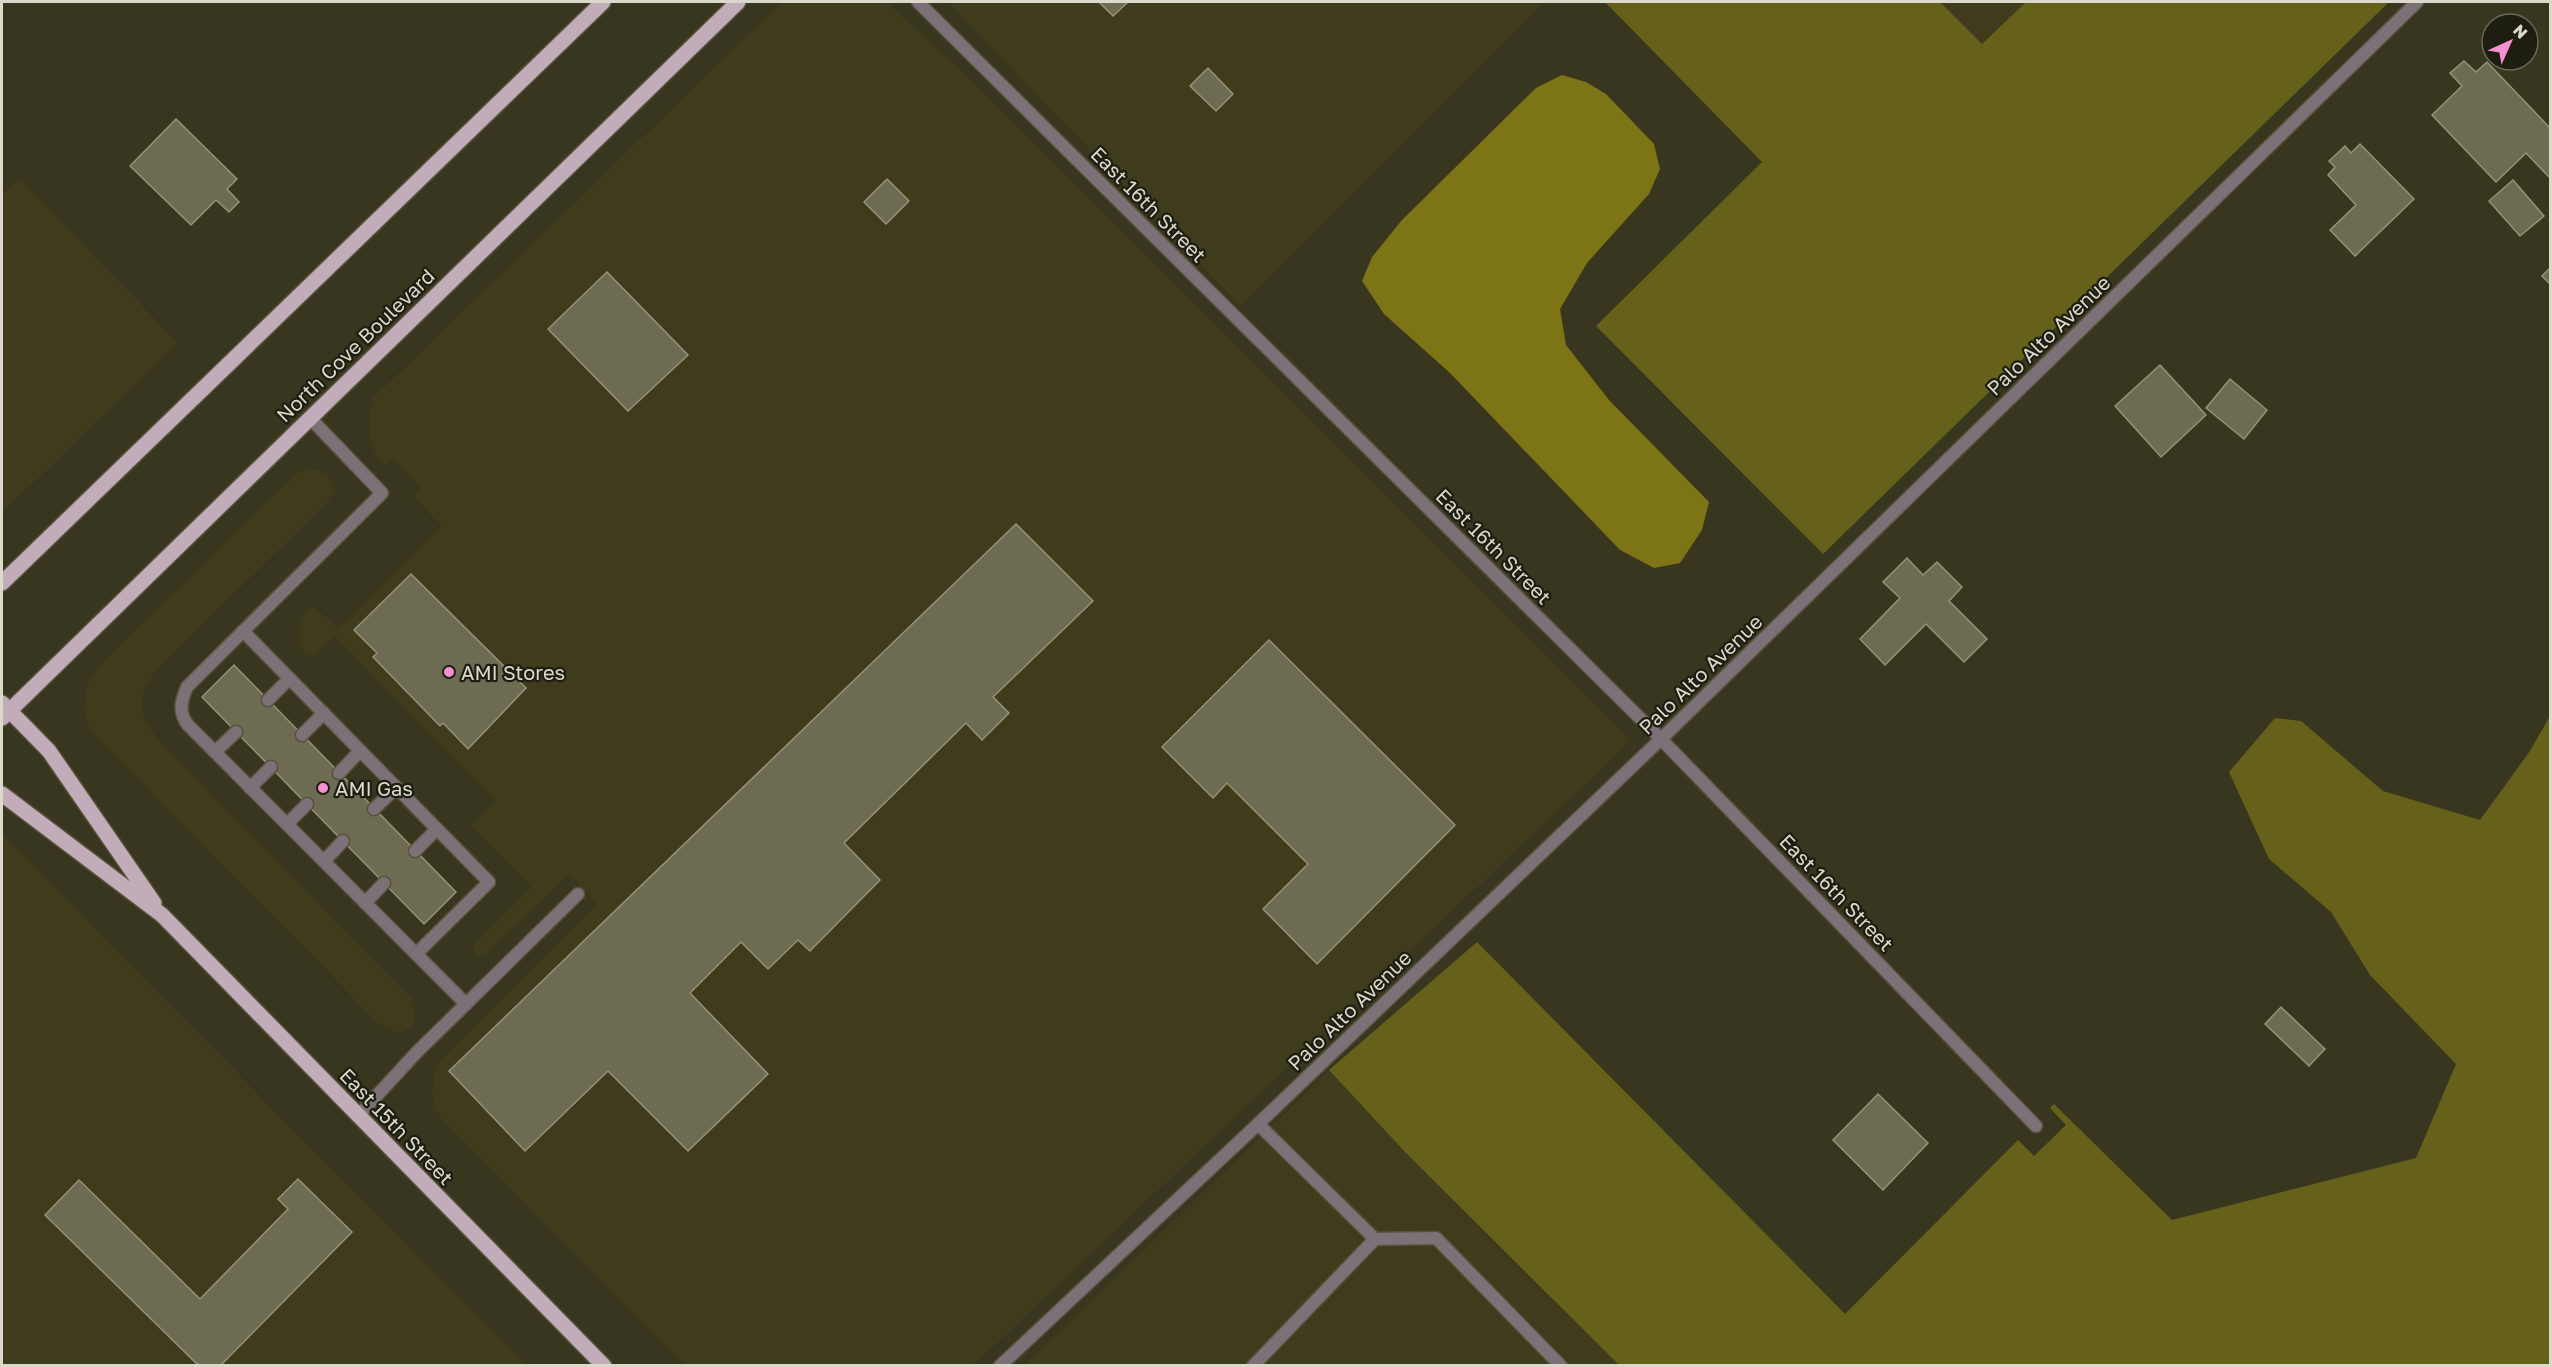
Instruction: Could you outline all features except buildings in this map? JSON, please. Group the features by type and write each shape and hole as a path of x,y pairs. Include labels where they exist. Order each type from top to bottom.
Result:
{"main road":[{"path":"2,584 603,2"},
{"name":"North Cove Boulevard","path":"4,710 310,418 738,2"},
{"name":"East 15th Street","path":"4,710 49,751 162,915"},
{"name":"East 15th Street","path":"2,794 162,915 604,1365"}],"street":[{"name":"East 16th Street","path":"918,2 1661,739 2036,1126"},
{"name":"Palo Alto Avenue","path":"1000,1365 1258,1124 1661,739 2417,2"},
{"path":"310,418 382,493 188,687 181,704 183,719 466,1004"},
{"path":"243,631 489,882 416,954"},
{"path":"268,700 289,679"},
{"path":"302,735 324,713"},
{"path":"215,752 236,732"},
{"path":"339,773 360,751"},
{"path":"250,788 271,767"},
{"path":"374,809 396,788"},
{"path":"287,825 307,804"},
{"path":"415,851 437,830"},
{"path":"324,861 343,841"},
{"path":"365,903 384,883"},
{"path":"358,1116 416,1053 578,894"},
{"path":"1258,1124 1375,1239"},
{"path":"1252,1365 1375,1239 1436,1238 1561,1365"}],"shaded area":[{"path":"782,2 887,2 970,79 1631,741 974,1365 685,1365 441,1119 434,1107 432,1093 434,1072 439,1061 598,904 569,874 486,954 476,956 472,950 475,943 531,887 471,826 496,801 334,636 312,657 304,653 299,645 300,622 306,610 315,607 338,629 442,526 412,496 421,487 393,458 384,467 376,455 371,440 369,421 372,399"},
{"path":"948,2 1545,2 1240,306"},
{"path":"1605,2 1940,2 1982,44 2026,2 2389,2 1823,554 1596,326 1762,162"},
{"path":"1940,2 2026,2 1982,44"},
{"path":"1562,75 1586,82 1606,94 1654,144 1660,169 1649,194 1587,263 1560,309 1566,345 1609,400 1709,502 1702,530 1680,563 1654,568 1620,550 1450,373 1384,314 1362,281 1372,257 1402,220 1536,88"},
{"path":"19,178 178,343 2,513 2,194"},
{"path":"318,470 327,474 332,481 334,490 329,500 155,672 144,689 142,713 157,739 411,998 415,1016 411,1027 403,1032 396,1032 380,1025 91,731 84,711 87,685 100,665 299,471"},
{"path":"2550,716 2550,1365 1619,1365 1405,1152 1329,1070 1477,942 1845,1314 2018,1140 2034,1156 2066,1125 2050,1108 2054,1104 2172,1220 2416,1158 2456,1064 2370,975 2331,912 2269,859 2229,772 2275,718 2301,721 2383,791 2480,820 2530,751"},
{"path":"2,834 398,1236 526,1365 2,1365"},
{"path":"1329,1070 1405,1152 1619,1365 1024,1366"}],"place":[{"name":"AMI Stores","path":"449,672"},
{"name":"AMI Gas","path":"323,788"}]}
